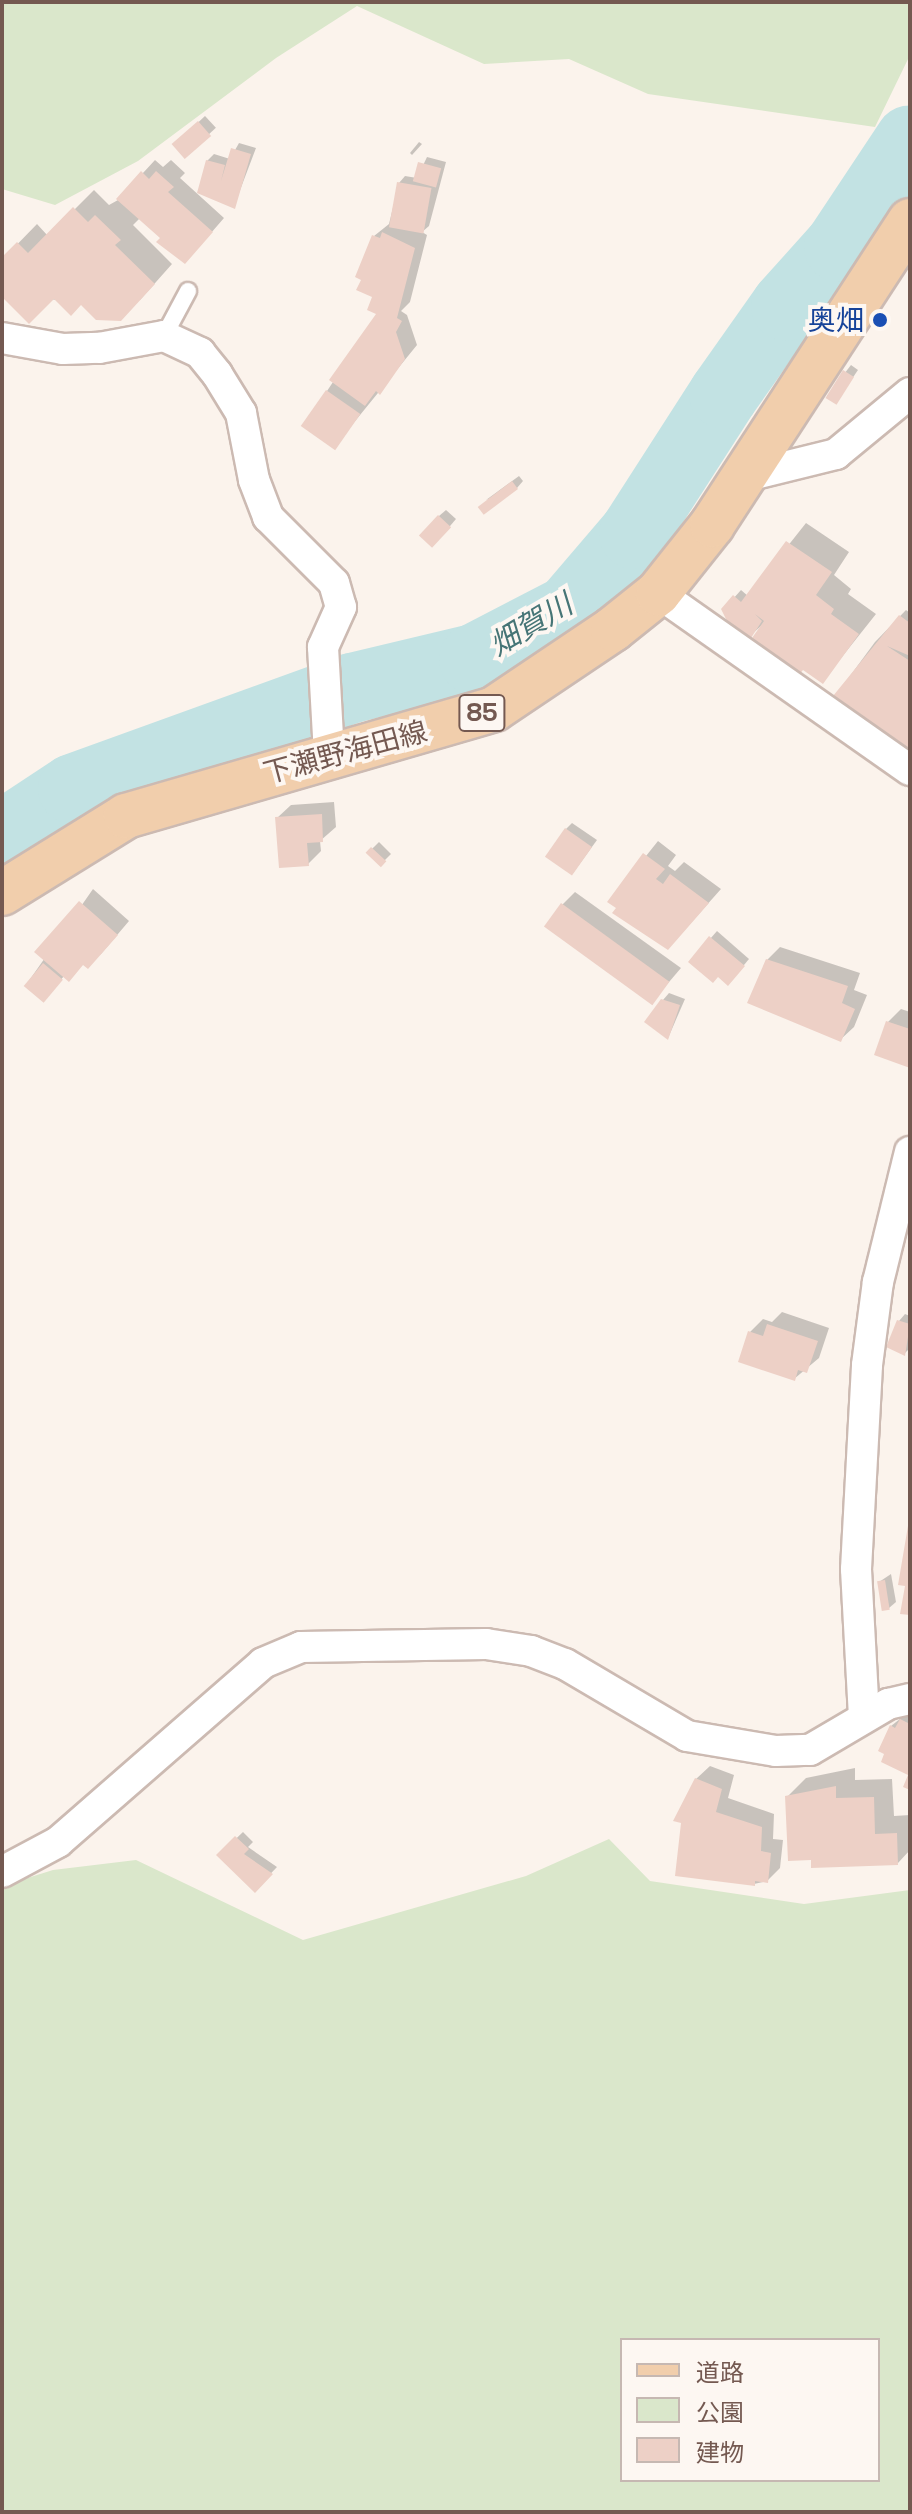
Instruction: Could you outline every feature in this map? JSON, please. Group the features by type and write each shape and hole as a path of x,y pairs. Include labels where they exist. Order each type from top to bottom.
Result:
{"main road":[{"name":"下瀬野海田線","path":"2,893 126,816 279,769 333,747 494,709 577,656 658,593 743,477 910,221"}],"street":[{"path":"2,338 63,349 99,348 164,336 200,353 231,394 268,517 334,583 341,607 323,647 333,747"},
{"path":"743,477 836,454 910,393"},
{"path":"658,593 910,770"},
{"path":"864,1717 856,1569 867,1365 878,1282 910,1152"},
{"path":"2,1872 58,1842 263,1663 301,1647 486,1644 531,1651 565,1664 687,1736 738,1746 810,1750 864,1717 910,1699"}],"lane":[{"path":"164,336 188,291"}],"green space":[{"path":"2,2 910,2 910,55 875,127 648,94 569,59 484,64 357,6 276,58 138,161 55,205 2,189"},
{"path":"609,1839 650,1881 804,1904 910,1890 910,2512 2,2512 2,1886 53,1870 136,1860 303,1940 526,1876"}],"building":[{"path":"198,121 211,136 185,159 172,144"},
{"path":"231,148 251,154 235,209 197,193 206,160 225,165 221,181"},
{"path":"418,162 441,168 436,188 413,181"},
{"path":"141,171 149,179 156,171 174,187 168,192 213,232 185,264 156,242 160,238 116,199"},
{"path":"397,182 431,188 423,233 389,227"},
{"path":"73,207 88,222 95,215 121,240 115,245 155,284 121,321 96,320 81,305 71,316 54,299 29,324 2,297 2,257 17,242 28,253"},
{"path":"382,232 415,248 397,318 402,321 396,332 405,359 380,395 376,391 365,406 329,380 376,314 367,310 372,297 356,290 361,280 355,277 372,235 380,238"},
{"path":"843,370 854,377 837,405 826,398"},
{"path":"326,390 360,414 335,450 301,426"},
{"path":"512,481 518,489 484,515 478,507"},
{"path":"438,515 451,527 432,548 419,535"},
{"path":"786,541 832,572 816,595 834,609 831,614 859,634 823,684 803,670 798,676 752,638 764,621 755,614 762,621 751,638 727,621 721,609 733,595 741,602"},
{"path":"899,615 910,623 910,656 887,646 910,661 910,751 833,696"},
{"path":"322,814 323,842 307,843 309,866 279,868 275,817"},
{"path":"565,828 592,847 572,876 545,857"},
{"path":"371,847 386,861 381,867 366,853"},
{"path":"643,853 665,869 656,879 663,884 670,874 709,903 668,950 612,913 616,908 607,902"},
{"path":"79,901 118,935 88,969 83,965 69,982 34,952"},
{"path":"561,903 669,982 652,1005 544,926"},
{"path":"709,936 745,966 728,986 718,977 713,983 688,962"},
{"path":"766,959 848,986 842,1003 855,1009 841,1042 747,1003"},
{"path":"43,963 63,980 44,1003 24,986"},
{"path":"661,999 680,1005 668,1040 644,1022"},
{"path":"886,1021 910,1029 910,1068 874,1055"},
{"path":"897,1320 910,1324 905,1356 886,1347"},
{"path":"767,1324 818,1341 807,1373 798,1370 795,1381 738,1362 748,1331 763,1336"},
{"path":"910,1514 910,1615 900,1614 905,1586 898,1585"},
{"path":"885,1580 890,1610 882,1611 877,1581"},
{"path":"900,1719 910,1724 910,1790 903,1787 908,1775 881,1762 884,1754 878,1751 890,1725 895,1728"},
{"path":"695,1778 722,1789 716,1812 762,1827 761,1851 771,1853 768,1883 755,1881 755,1886 675,1876 681,1823 673,1821"},
{"path":"836,1786 836,1798 874,1797 875,1834 897,1833 898,1865 811,1868 811,1860 788,1861 785,1796"},
{"path":"235,1836 249,1849 244,1854 273,1874 255,1893 216,1855"}],"waterway":[{"name":"畑賀川","path":"2,836 73,789 352,688 474,659 569,610 634,534 724,394 786,306 839,247 910,140"}],"place":[{"name":"奥畑","path":"880,320"}]}
